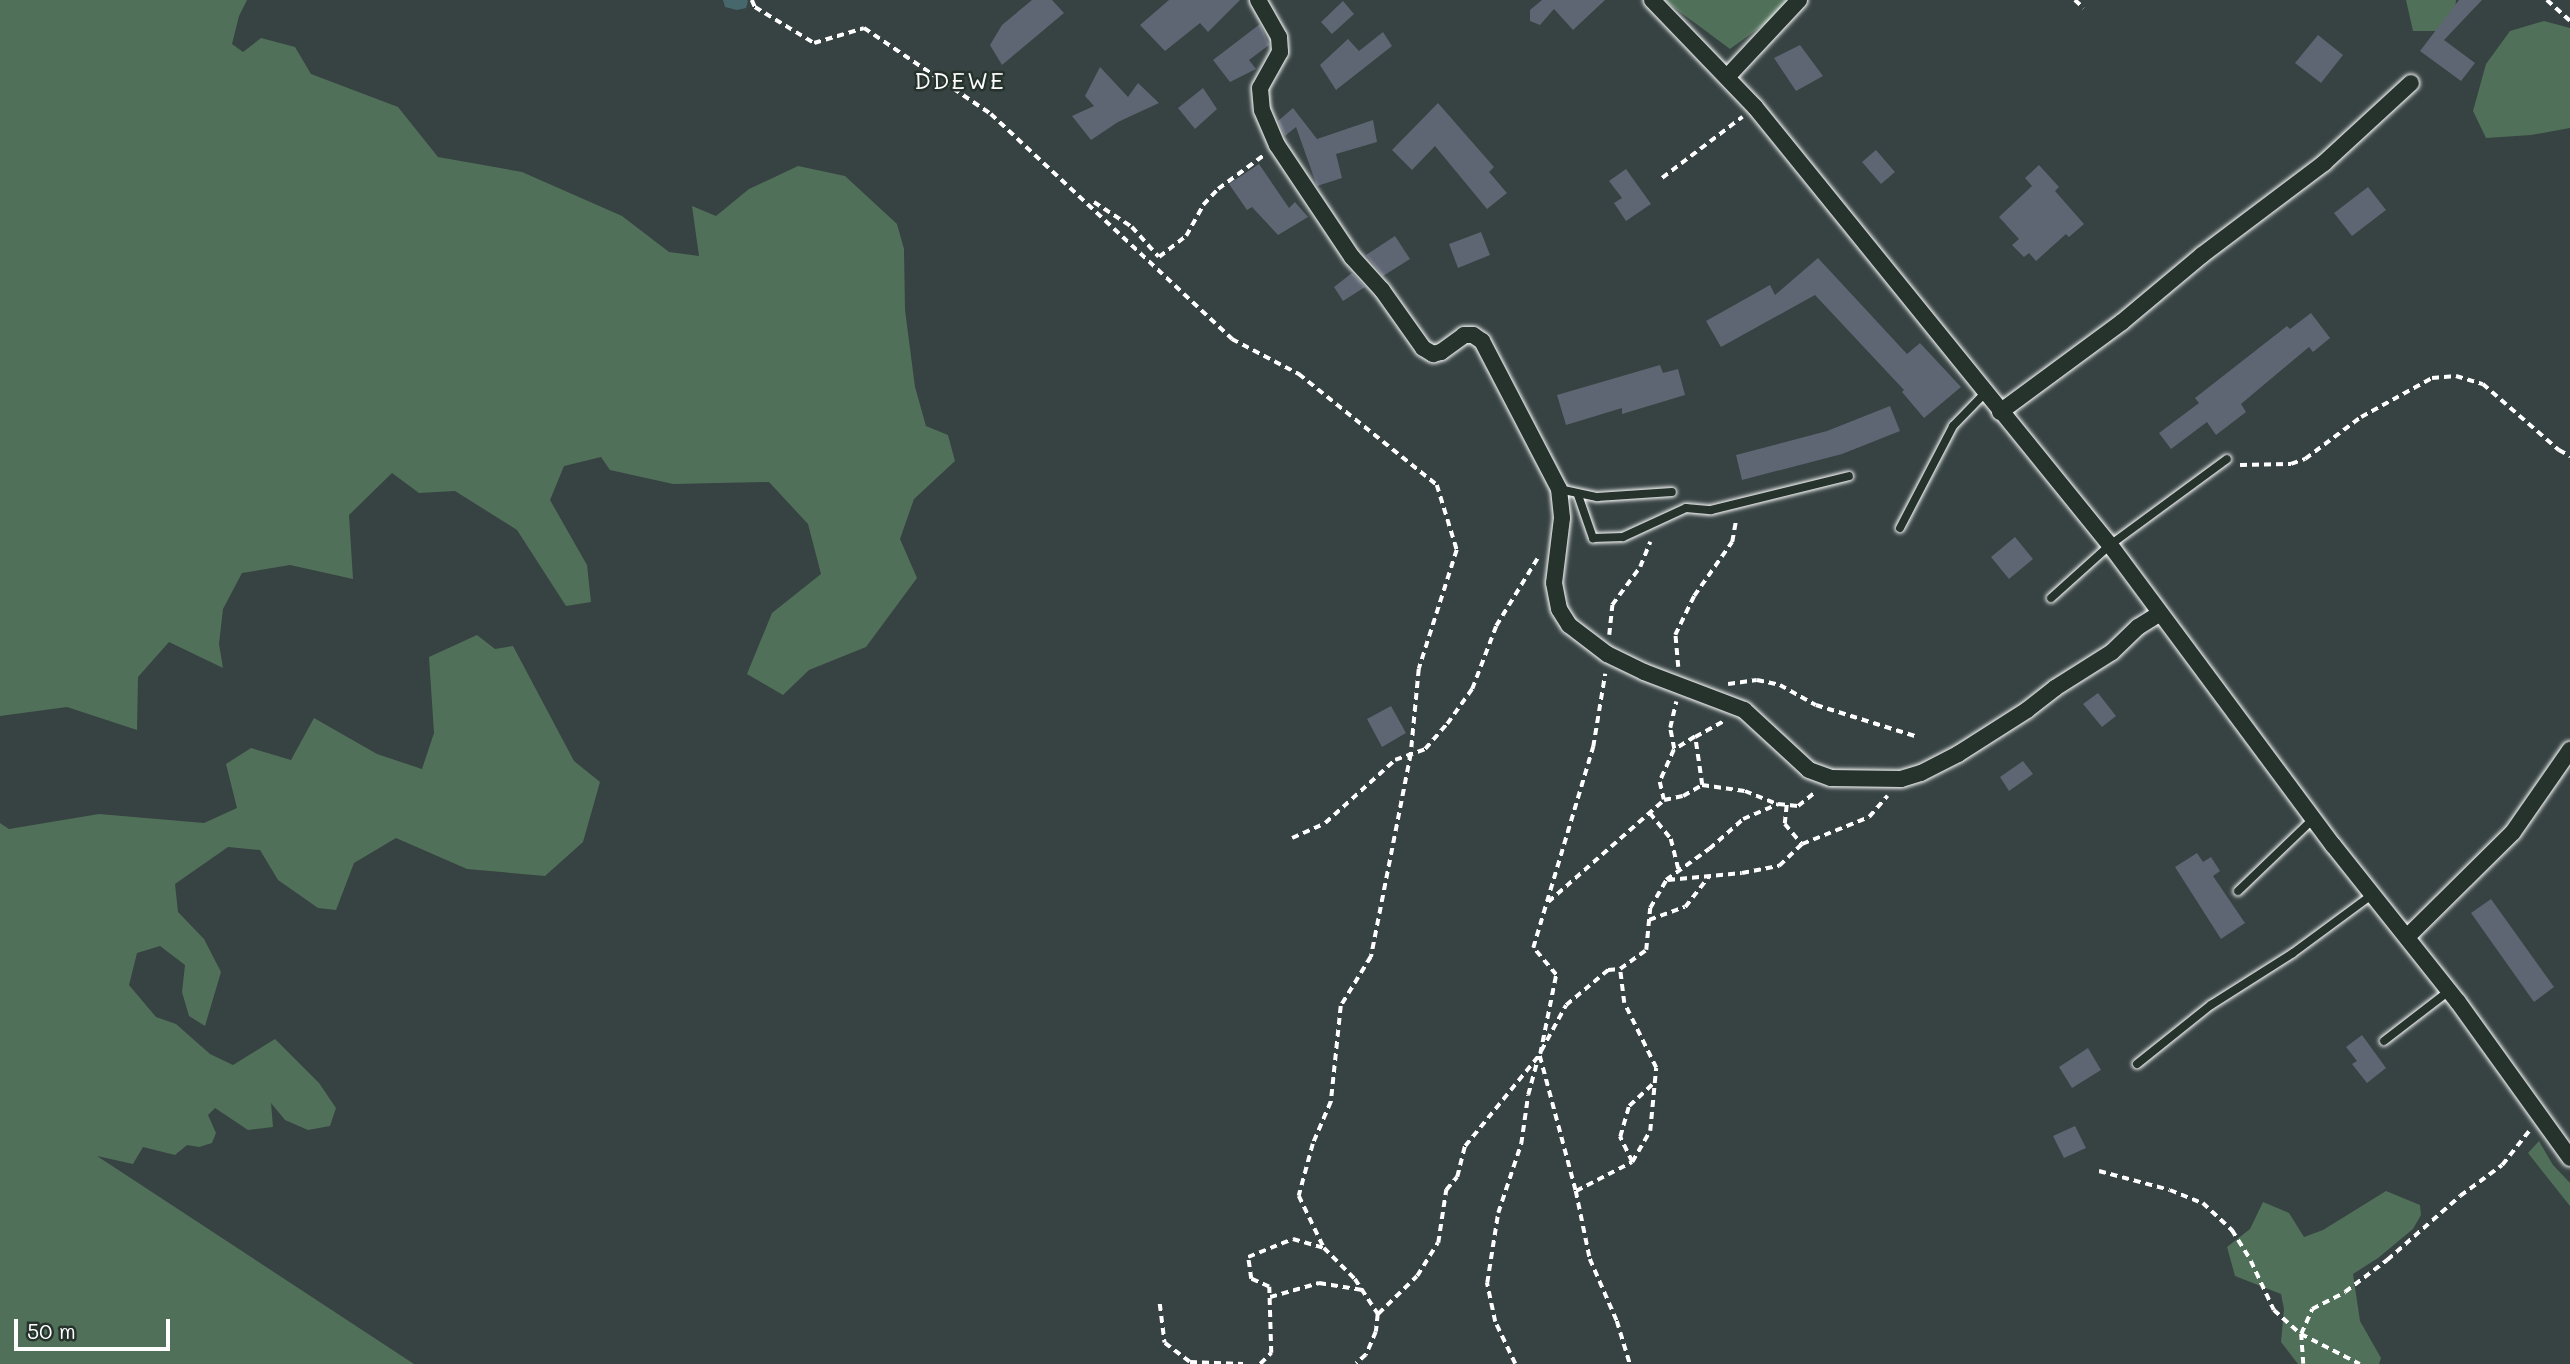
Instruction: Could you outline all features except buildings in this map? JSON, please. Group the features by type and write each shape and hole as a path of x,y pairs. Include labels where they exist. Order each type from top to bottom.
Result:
{"street":[{"path":"1258,0 1279,37 1280,52 1260,89 1262,110 1277,145 1352,257 1382,290 1423,348 1433,354 1441,352 1464,335 1473,334 1482,341 1559,489 1562,518 1554,583 1559,609 1569,625 1607,654 1679,686 1744,710 1809,770 1831,778 1901,779 1921,773 1958,754 2027,710 2055,688 2112,652 2138,627 2160,613"},
{"path":"1652,0 1755,107 1855,228 1984,394 2110,545 2314,818 2449,991 2570,1158"},
{"path":"1728,76 1799,0"},
{"path":"2000,412 2122,322 2202,255 2324,163 2411,83"},
{"path":"2407,937 2513,832 2570,750"}],"lane":[{"path":"1900,528 1953,426 1984,394"},
{"path":"2051,598 2110,545 2227,459"},
{"path":"1578,495 1593,538 1623,537 1686,508 1711,510 1849,476"},
{"path":"1559,489 1597,497 1672,492"},
{"path":"2238,891 2314,818"},
{"path":"2137,1064 2211,1005 2293,954 2373,894"},
{"path":"2384,1041 2449,991"}],"path":[{"path":"752,0 755,7 814,43 864,28 990,114 1232,339 1299,374 1437,485 1457,550 1419,669 1411,754 1371,957 1341,1006 1331,1102 1313,1144 1299,1196 1324,1248 1362,1290 1378,1314"},
{"path":"2075,0 2084,8"},
{"path":"2547,0 2570,21"},
{"path":"1662,178 1755,107"},
{"path":"1094,202 1132,228 1159,257 1186,236 1203,205 1218,189 1277,145"},
{"path":"2214,469 2251,464 2291,464 2305,459 2361,417 2432,378 2456,376 2483,384 2559,450 2570,456"},
{"path":"1664,800 1660,782 1674,750 1670,728 1679,686 1675,635 1694,596 1732,541 1738,503"},
{"path":"1515,1364 1495,1322 1487,1283 1498,1213 1521,1144 1528,1095 1556,975 1533,948 1593,747 1612,605 1640,567 1658,520"},
{"path":"1292,838 1325,823 1395,760 1425,749 1472,689 1496,626 1543,550"},
{"path":"1704,693 1716,685 1757,680 1780,685 1816,705 1918,737"},
{"path":"1674,750 1744,710"},
{"path":"1695,737 1702,785"},
{"path":"1548,902 1664,800 1683,796 1702,785 1745,791 1778,804 1798,806 1831,778"},
{"path":"1666,880 1742,873 1779,866 1802,844 1870,817 1901,779"},
{"path":"1356,1364 1366,1355 1376,1332 1378,1314 1417,1276 1438,1242 1446,1190 1457,1177 1465,1146 1539,1054 1566,1005 1608,970 1620,969 1646,950 1650,908 1666,880 1742,819 1778,804"},
{"path":"1787,805 1785,824 1802,844"},
{"path":"1650,813 1671,839 1679,870"},
{"path":"1648,920 1685,907 1710,875"},
{"path":"1576,1191 1632,1162 1650,1131 1656,1068 1624,1003 1620,969"},
{"path":"1539,1054 1576,1191 1590,1259 1617,1321 1630,1364"},
{"path":"1632,1162 1620,1137 1629,1106 1655,1082"},
{"path":"2303,1364 2301,1334 2312,1309 2345,1292 2460,1196 2502,1165 2540,1117"},
{"path":"2099,1171 2170,1190 2203,1203 2232,1230 2251,1261 2274,1310 2301,1334 2360,1364"},
{"path":"1260,1364 1271,1353 1269,1287 1251,1279 1248,1257 1293,1239 1324,1248"},
{"path":"1270,1297 1319,1283 1362,1290"},
{"path":"1160,1304 1165,1343 1190,1362 1243,1364"}],"green space":[{"path":"0,0 247,0 239,16 232,44 243,52 261,38 295,47 311,74 398,107 438,157 522,172 622,216 669,252 699,256 692,206 716,216 749,189 798,166 845,176 897,224 904,249 905,310 915,387 926,426 948,435 955,461 914,499 900,539 917,578 866,647 809,670 783,695 747,674 772,613 821,574 808,524 769,482 673,484 610,470 601,457 564,466 550,500 587,565 591,602 566,606 517,530 455,491 419,493 392,473 349,515 353,579 290,565 242,573 223,609 219,644 223,668 169,642 138,677 137,730 67,707 0,716"},
{"path":"1664,0 1791,0 1770,20 1730,49"},
{"path":"2406,0 2456,0 2454,20 2443,31 2413,31"},
{"path":"2544,21 2570,28 2570,128 2531,135 2486,138 2473,111 2486,64 2510,31"},
{"path":"477,635 495,649 513,646 574,761 600,782 583,842 545,876 467,869 396,838 354,863 336,910 318,908 278,880 260,850 228,847 175,884 178,912 204,939 221,972 205,1026 189,1016 182,992 185,965 160,946 137,953 129,985 156,1017 176,1024 210,1054 233,1065 275,1039 319,1083 336,1108 330,1126 308,1130 285,1120 271,1103 273,1127 248,1130 215,1108 208,1115 216,1133 212,1143 199,1147 187,1145 175,1155 143,1147 133,1164 97,1156 414,1364 0,1364 0,823 9,829 99,814 204,823 237,808 226,764 251,748 291,760 314,718 377,754 422,769 434,733 429,657"},
{"path":"2539,1141 2553,1165 2570,1183 2570,1206 2528,1153"},
{"path":"2386,1191 2420,1205 2421,1215 2413,1229 2378,1258 2353,1274 2360,1321 2381,1358 2379,1364 2298,1364 2281,1342 2284,1309 2281,1294 2235,1276 2227,1247 2250,1229 2263,1202 2289,1213 2304,1237 2323,1230"}],"water":[{"path":"723,0 748,1 746,8 737,10 725,7"}],"district":[{"name":"DDEWE","path":"960,80"}]}
